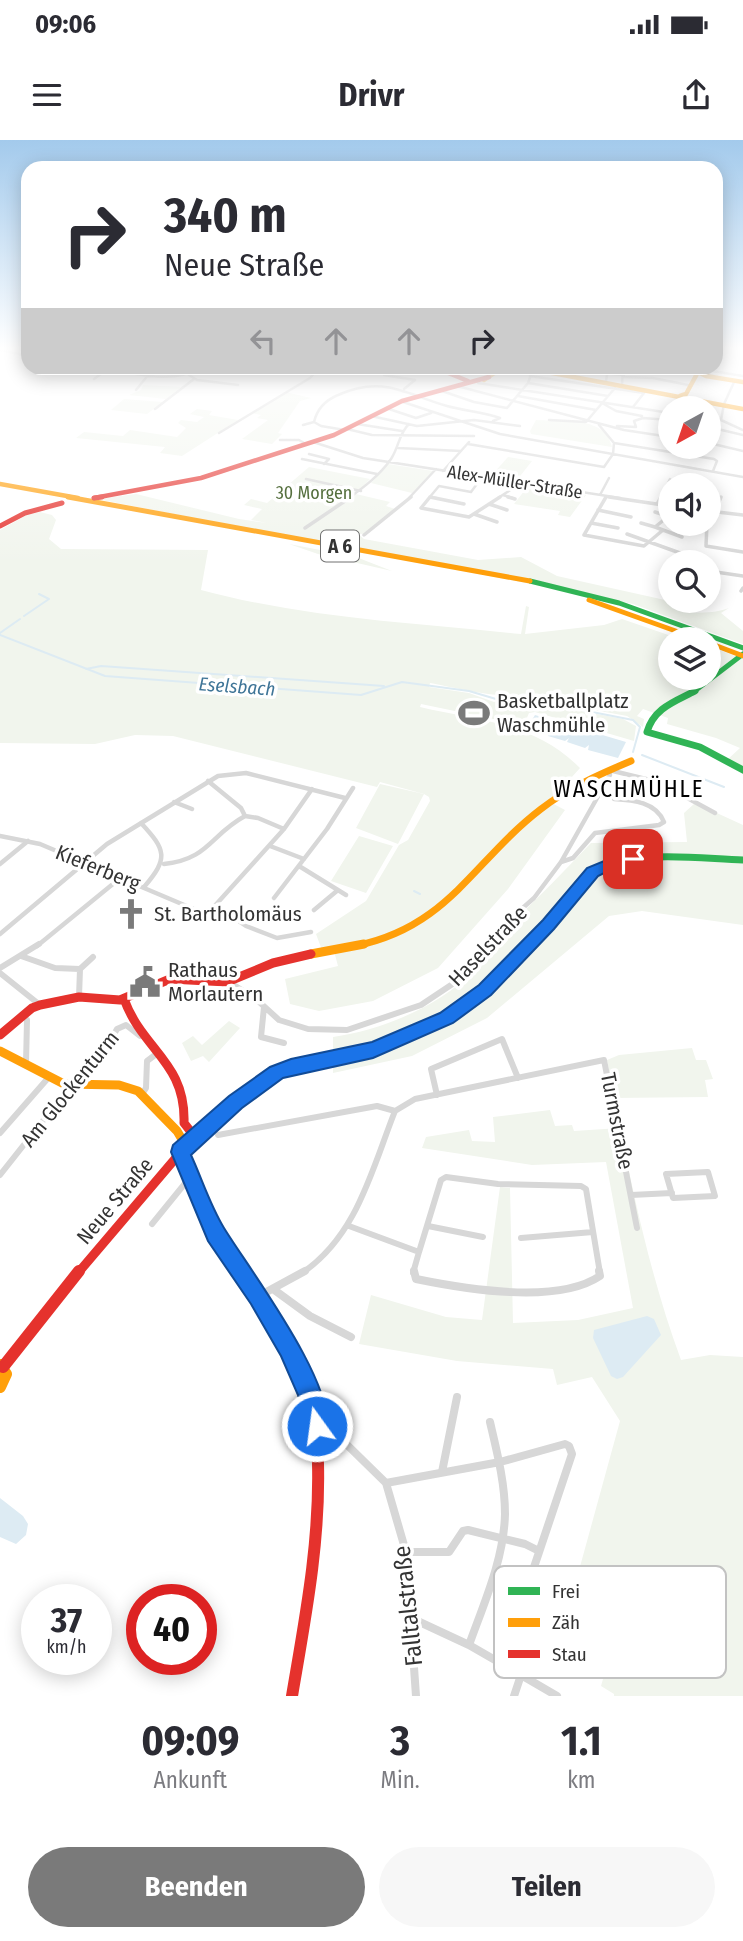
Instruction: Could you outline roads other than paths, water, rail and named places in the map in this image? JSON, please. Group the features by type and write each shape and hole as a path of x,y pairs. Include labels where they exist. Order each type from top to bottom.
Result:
{"main road":[{"path":"94,498 189,481 310,443 365,420"},
{"name":"A 6","path":"0,486 537,582 607,599 674,626 743,648"},
{"path":"0,526 25,513 62,503"},
{"path":"721,647 743,655"},
{"path":"743,655 698,690 658,711 651,719 647,732 700,747 743,771"},
{"path":"0,1035 32,1008 40,1005 79,998 106,1001 124,999 170,979 228,982 273,963 378,941 405,930 470,882 530,818 568,788 631,761"},
{"name":"Neue Straße","path":"0,1387 6,1378 2,1366 96,1250 183,1149 257,1085 277,1072 291,1067 373,1050 424,1030 455,1013 485,990 548,924 586,877 599,868 633,859 743,860"},
{"path":"124,999 127,1014 160,1052 185,1094 186,1126 195,1137"},
{"path":"0,1051 70,1085 119,1085 142,1094 177,1131 191,1176 216,1234 259,1296 303,1377 317,1426 319,1501 315,1562 292,1696"}],"street":[{"path":"219,433 241,420"},
{"path":"388,420 420,425 461,420 493,421 520,426"},
{"path":"461,420 481,430 743,477"},
{"path":"549,420 587,421"},
{"path":"582,420 658,436"},
{"path":"604,430 612,427 636,427 636,420"},
{"path":"722,420 743,433"},
{"path":"303,425 314,422 372,435 402,433 474,436"},
{"path":"468,443 604,467 613,454 614,443 595,423"},
{"path":"358,424 402,433"},
{"path":"306,528 361,491 398,448 402,433 409,424"},
{"path":"721,429 743,433"},
{"path":"443,471 481,430"},
{"name":"Alex-Müller-Straße","path":"280,440 299,440 348,455 387,462 657,503"},
{"path":"614,443 712,458 717,461 713,471"},
{"path":"557,459 562,445"},
{"path":"721,446 743,451"},
{"path":"398,448 461,452"},
{"path":"348,455 355,449"},
{"path":"309,454 334,460 326,464"},
{"path":"302,459 377,474"},
{"path":"364,535 403,505 436,470"},
{"path":"482,477 471,492 439,486 421,508 467,517 521,482"},
{"name":"Alex-Müller-Straße","path":"600,495 609,478"},
{"path":"306,479 361,491"},
{"path":"503,495 515,499"},
{"path":"606,496 584,535 641,547 658,534"},
{"path":"430,497 464,503"},
{"path":"489,504 506,510"},
{"path":"598,510 631,517"},
{"path":"721,513 743,515"},
{"path":"474,514 497,522"},
{"path":"591,523 618,528"},
{"path":"641,523 658,528"},
{"path":"627,534 674,550"},
{"path":"706,536 706,546 743,552"},
{"path":"721,573 743,576"},
{"path":"609,770 658,782 715,813"},
{"name":"Haselstraße","path":"228,982 279,1020 295,1027 332,1031 359,1027 406,1012 447,990 460,979 508,921 534,898 561,862 610,775 609,770"},
{"path":"0,934 107,844 208,781 233,773 246,773 345,798"},
{"path":"208,781 241,808 245,816"},
{"path":"274,898 327,829 354,788"},
{"path":"211,910 284,829 312,789"},
{"path":"561,862 573,858 595,833 655,826 664,822 662,815 653,808 614,799"},
{"path":"174,802 192,810"},
{"path":"164,864 182,863 198,857 233,822 245,816 258,818 284,829"},
{"path":"141,823 162,847 164,864 145,887"},
{"name":"Kieferberg","path":"0,836 29,841 196,910 211,910 233,916 246,926 277,939 311,932"},
{"path":"0,864 29,841"},
{"path":"270,845 304,859"},
{"path":"299,866 346,895"},
{"path":"40,1005 0,970 42,942 119,879"},
{"path":"314,910 338,890"},
{"path":"21,956 55,968 80,969 93,957"},
{"path":"79,998 80,969"},
{"path":"264,1007 261,1037 284,1043"},
{"path":"26,1065 27,1020"},
{"name":"Am Glockenturm","path":"0,1175 70,1085 107,1047 122,1025 126,1025 139,1036 145,1035"},
{"path":"437,1095 431,1069 502,1039 519,1078"},
{"path":"142,1094 146,1088 148,1059 160,1052"},
{"name":"Turmstraße","path":"218,1135 260,1125 377,1106 395,1111 415,1098 605,1058 637,1228"},
{"path":"0,1133 49,1077"},
{"path":"259,1296 297,1278 321,1261 349,1226 395,1111"},
{"path":"177,1131 186,1126"},
{"path":"708,1172 715,1196 673,1198 672,1193 666,1174 708,1172"},
{"path":"152,1224 191,1176"},
{"path":"446,1177 498,1184 581,1186 586,1189 593,1231 600,1276 596,1281 558,1288 505,1292 440,1285 416,1279 413,1273 441,1180 446,1177"},
{"path":"631,1195 672,1193"},
{"path":"349,1226 419,1252"},
{"path":"428,1226 483,1237"},
{"path":"521,1238 593,1231"},
{"path":"273,1289 310,1316 351,1338"},
{"path":"442,1472 457,1397"},
{"path":"490,1422 500,1462 506,1516 497,1566"},
{"name":"Falltalstraße","path":"317,1426 339,1437 386,1483 406,1552 416,1696"},
{"path":"386,1483 500,1462 565,1444 569,1446 572,1454 535,1566"},
{"path":"406,1552 449,1552 463,1531 468,1530 540,1551"},
{"path":"469,1645 494,1573"},
{"path":"411,1618 494,1659"},
{"path":"514,1696 520,1678"},
{"path":"526,1678 557,1696"}],"waterway":[{"path":"24,616 49,599 39,594"},
{"path":"0,633 20,619"},
{"name":"Eselsbach","path":"0,635 87,669"},
{"name":"Eselsbach","path":"87,669 101,666 384,686"},
{"name":"Eselsbach","path":"87,669 105,676 361,695 402,682 469,691 496,699 510,696 633,720 640,727 633,752"},
{"name":"Eselsbach","path":"642,755 724,787"},
{"path":"414,891 420,894"}],"place":[{"name":"Basketballplatz Waschmühle","path":"474,713"},
{"name":"St. Bartholomäus","path":"131,914"},
{"name":"Rathaus Morlautern","path":"145,982"}],"district":[{"name":"WASCHMÜHLE","path":"629,789"}],"park label":[{"name":"30 Morgen","path":"314,493"}]}
